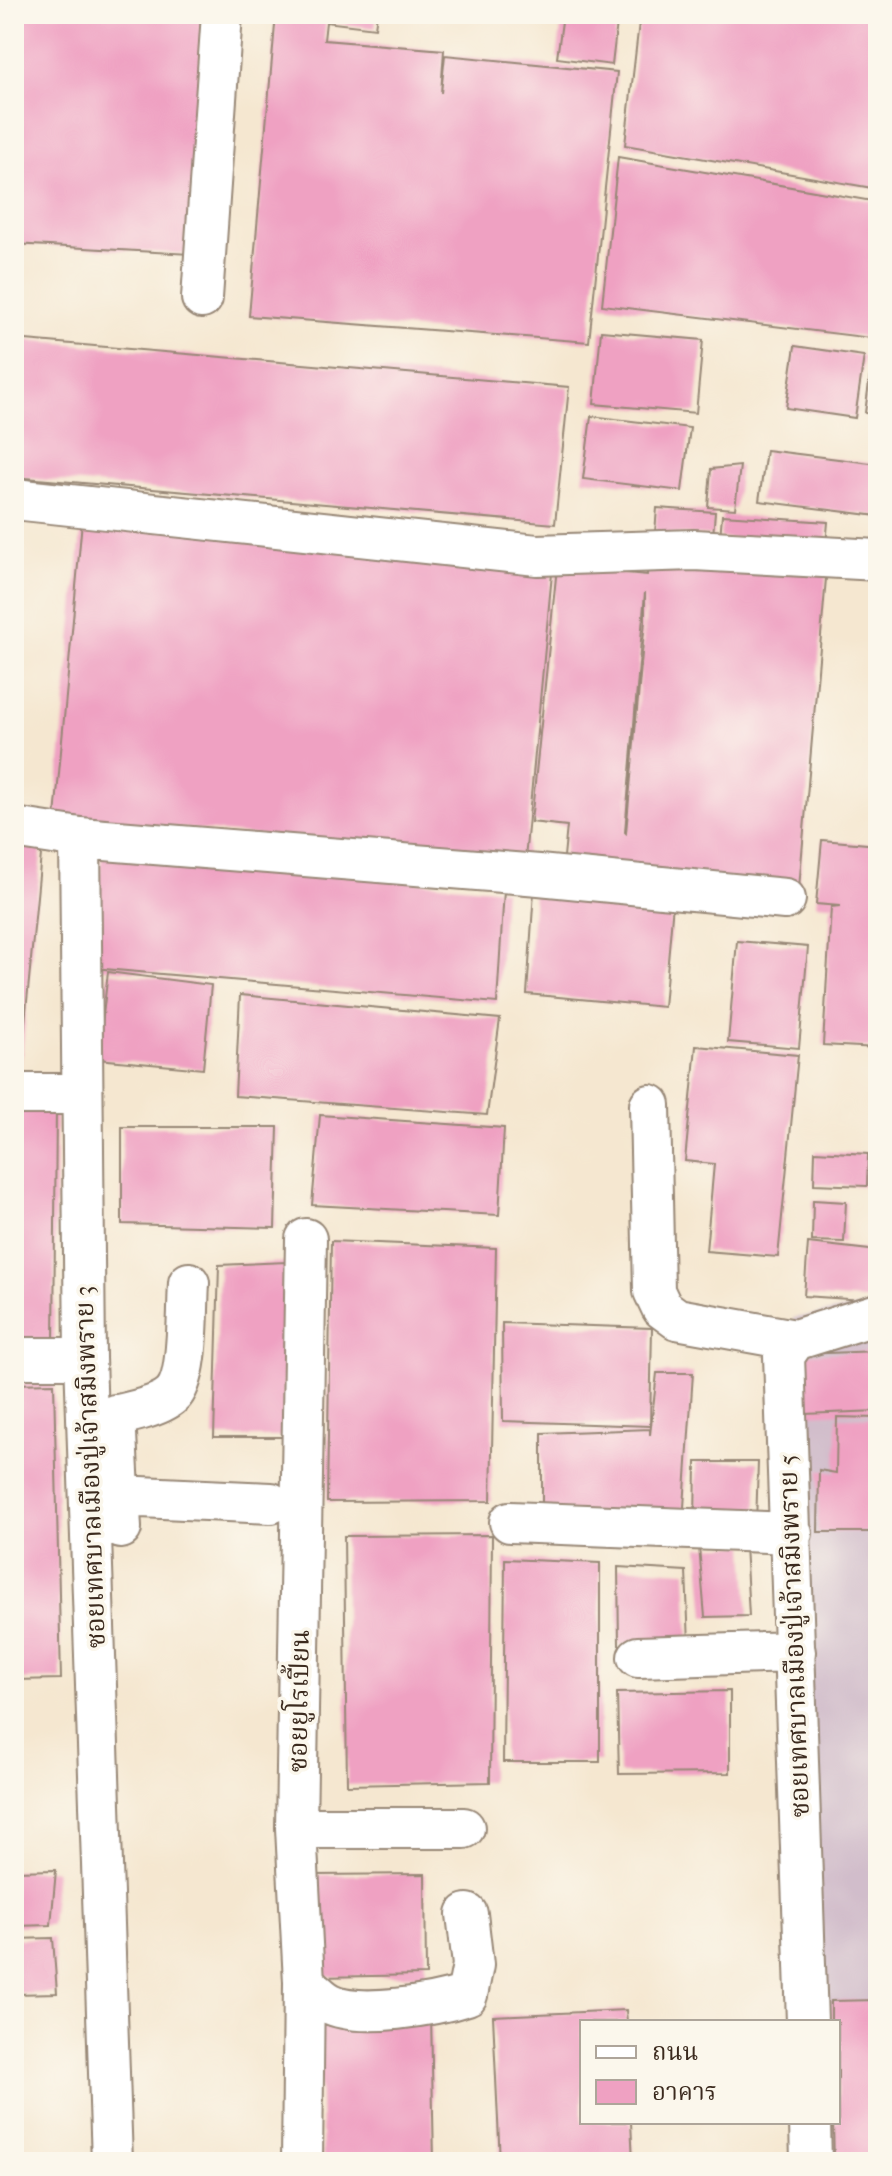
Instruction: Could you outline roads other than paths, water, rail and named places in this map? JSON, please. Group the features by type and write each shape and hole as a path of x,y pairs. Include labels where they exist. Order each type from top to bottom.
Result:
{"street":[{"path":"202,298 222,14"},
{"path":"14,499 537,555 694,550 878,560"},
{"path":"14,828 80,838 539,875 785,899"},
{"name":"ซอยเทศบาลเมืองปู่เจ้าสมิงพราย 3","path":"80,838 85,1358 102,1418 112,2162"},
{"path":"14,1094 82,1094"},
{"path":"650,1105 654,1291 662,1308 677,1319 795,1340 878,1314"},
{"name":"ซอยยูโรเปี้ยน","path":"302,2162 304,1982 296,1828 306,1239"},
{"path":"189,1283 183,1375 173,1395 144,1409 102,1418 120,1512 271,1503"},
{"name":"ซอยเทศบาลเมืองปู่เจ้าสมิงพราย 5","path":"795,1340 784,1356 807,2020"},
{"path":"14,1358 85,1358"},
{"path":"510,1522 792,1533"},
{"path":"638,1657 795,1652"},
{"path":"296,1828 464,1828"},
{"path":"304,1982 330,2004 367,2010 440,2003 467,1995 473,1965 467,1914"},
{"path":"810,2124 811,2162"}]}
